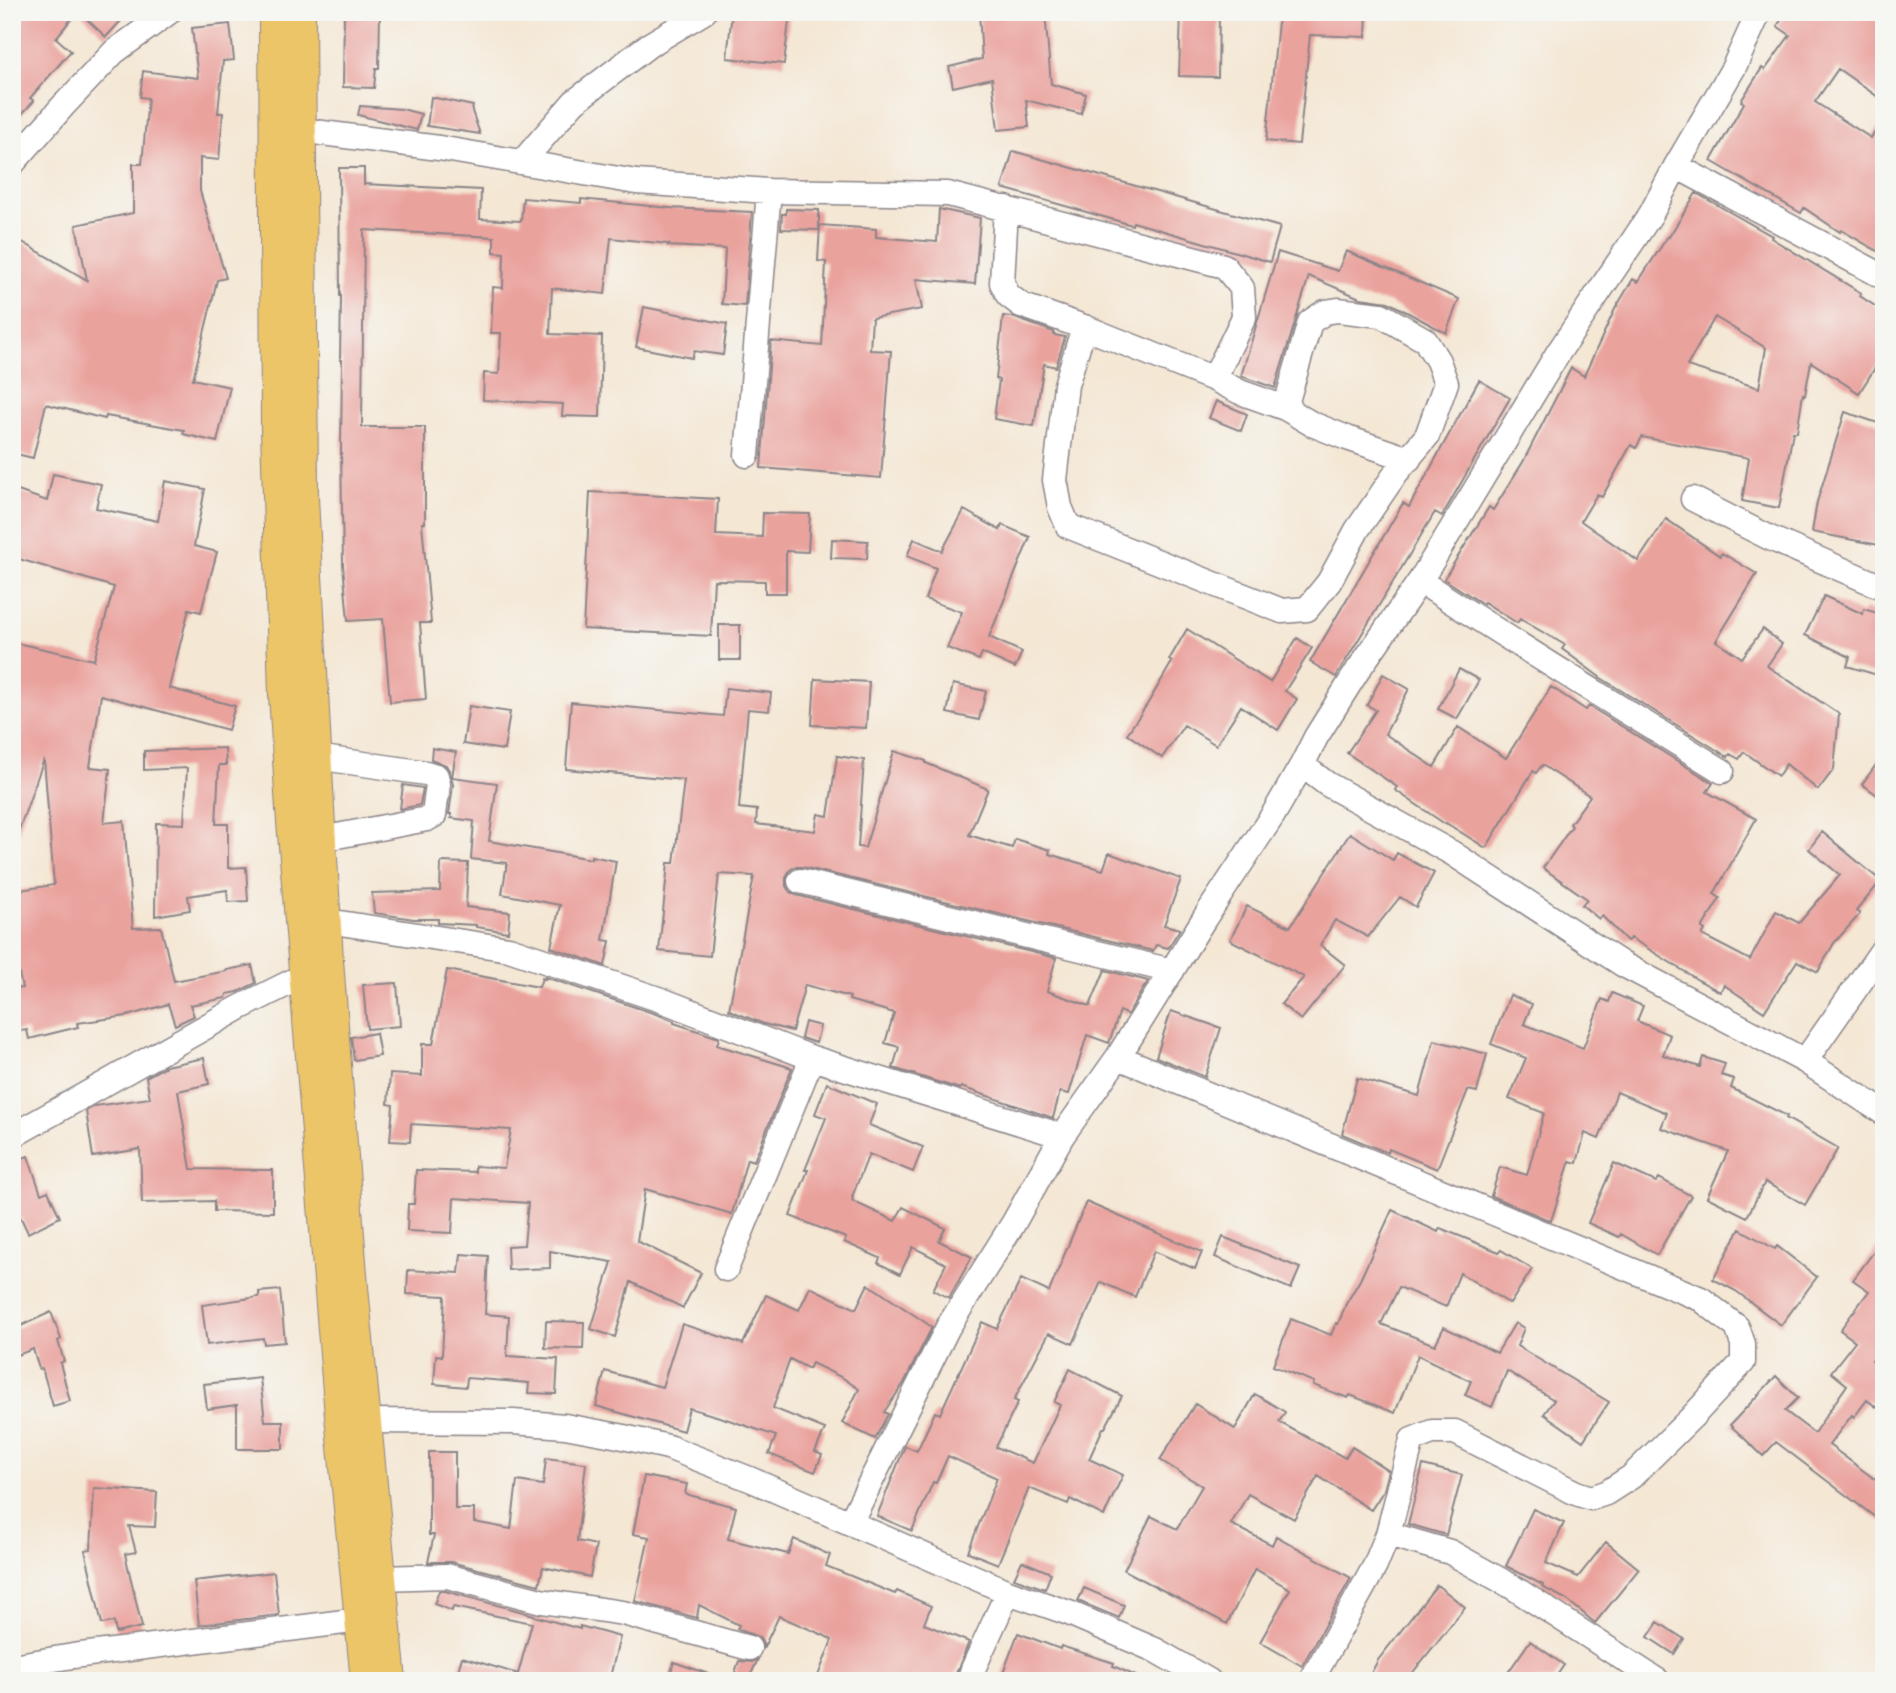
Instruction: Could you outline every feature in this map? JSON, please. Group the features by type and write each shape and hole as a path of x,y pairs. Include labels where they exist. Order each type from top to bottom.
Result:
{"main road":[{"path":"274,12 276,429 284,694 340,1416 366,1681"},
{"path":"300,12 303,498 321,839 353,1288 391,1681"}],"street":[{"path":"12,164 114,52 169,12"},
{"path":"522,162 573,102 649,45 704,12"},
{"path":"850,1523 948,1327 1013,1224 1062,1136 1118,1058 1204,919 1273,815 1351,681 1420,581 1558,353 1651,214 1734,68 1759,12"},
{"path":"299,130 439,148 636,182 769,191 948,194 1224,266 1242,288 1244,317 1214,379"},
{"path":"1676,166 1884,276"},
{"path":"747,456 769,191"},
{"path":"1006,208 1002,283 1008,295 1021,305 1214,379 1347,438 1409,459"},
{"path":"1084,327 1066,385 1055,480 1060,507 1068,526 1282,611 1307,609 1329,582 1357,530 1396,473 1427,436 1446,383 1438,360 1425,340 1381,315 1338,310 1325,312 1310,322 1284,408"},
{"path":"1693,499 1770,538 1884,588"},
{"path":"1420,581 1722,771"},
{"path":"317,757 426,773 436,776 438,784 434,815 428,819 321,839"},
{"path":"1302,765 1327,784 1452,853 1622,964 1805,1061 1884,1113"},
{"path":"800,881 1172,971"},
{"path":"327,921 509,949 664,1001 812,1058 1062,1136"},
{"path":"1805,1061 1884,948"},
{"path":"12,1136 239,1008 305,975"},
{"path":"726,1269 812,1058"},
{"path":"1118,1058 1701,1299 1737,1327 1743,1344 1743,1362 1692,1417 1631,1477 1606,1493 1591,1498 1455,1432 1432,1432 1412,1440 1388,1534 1375,1566 1311,1681"},
{"path":"365,1422 513,1422 565,1426 668,1447 752,1480 1008,1592 1069,1613 1154,1650 1209,1681"},
{"path":"1388,1534 1450,1552 1511,1586 1658,1681"},
{"path":"380,1578 447,1576 541,1601 623,1613 749,1648"},
{"path":"969,1681 1008,1592"},
{"path":"12,1666 360,1620"}],"building":[{"path":"12,12 77,12 56,38 71,51 30,98 34,101 12,125"},
{"path":"79,12 129,12 106,37"},
{"path":"344,12 380,12 379,68 376,68 374,88 343,87"},
{"path":"732,12 790,12 784,64 727,58"},
{"path":"979,12 1045,12 1051,84 1086,94 1081,114 1026,100 1029,127 998,130 992,78 953,87 949,67 982,59"},
{"path":"1181,12 1219,12 1218,77 1179,76"},
{"path":"1279,12 1367,12 1366,37 1310,35 1299,144 1266,141"},
{"path":"1787,12 1884,12 1884,101 1838,69 1815,102 1871,138 1884,118 1884,255 1841,230 1840,232 1804,208 1801,213 1711,161 1744,103 1741,101 1762,68 1765,70 1790,35 1777,26"},
{"path":"230,24 234,60 223,61 218,113 223,113 219,160 200,158 200,191 226,278 217,280 193,379 230,387 217,442 183,434 184,430 106,416 105,419 46,404 33,458 12,453 12,236 87,280 76,225 133,213 133,164 142,164 148,98 140,97 143,71 198,78 192,28"},
{"path":"431,97 473,106 472,111 480,134 427,126"},
{"path":"360,106 402,109 421,114 417,130 358,115"},
{"path":"1013,151 1280,227 1270,262 1002,188"},
{"path":"339,168 364,168 364,184 481,190 480,219 521,221 523,198 581,203 581,199 670,208 752,212 745,306 722,304 725,249 668,246 669,244 611,238 605,294 552,288 550,334 602,336 600,417 562,416 563,404 483,400 484,373 499,374 501,333 491,333 493,287 503,288 504,253 494,252 494,237 364,230 362,427 425,427 425,523 422,523 431,623 420,623 426,699 390,702 383,619 348,621 343,565"},
{"path":"1696,193 1772,236 1771,238 1861,293 1860,296 1884,312 1884,354 1859,393 1811,362 1797,432 1793,432 1779,508 1742,501 1749,458 1642,437 1636,448 1631,445 1602,497 1597,494 1581,521 1638,561 1666,519 1720,556 1722,553 1757,574 1716,641 1742,658 1763,629 1782,644 1767,666 1839,714 1834,769 1818,790 1786,764 1778,776 1744,752 1739,759 1730,754 1728,757 1601,678 1562,649 1565,645 1520,619 1517,623 1444,579 1489,507 1493,510 1523,462 1571,368 1584,376 1615,309 1633,279 1638,282","holes":["1715,317 1766,348 1759,388 1687,366"]},
{"path":"786,209 819,210 819,230 781,229 782,214 786,214"},
{"path":"939,209 980,218 975,284 916,279 922,309 872,318 870,350 891,351 881,478 761,468 771,341 822,346 826,262 818,261 820,225 876,229 876,237 937,242"},
{"path":"1346,251 1459,299 1446,333 1388,302 1360,298 1309,276 1275,388 1241,376 1278,252 1338,271"},
{"path":"644,307 727,324 723,355 694,351 692,358 636,347"},
{"path":"1003,316 1065,337 1056,367 1044,364 1034,426 994,419"},
{"path":"1479,380 1510,398 1442,516 1435,512 1336,677 1310,662 1403,503 1409,507"},
{"path":"1216,401 1247,414 1241,431 1209,418"},
{"path":"1845,412 1884,425 1884,546 1812,532 1817,502"},
{"path":"53,474 101,484 96,508 158,521 165,481 205,489 194,546 217,552 201,612 189,609 169,688 235,706 228,730 101,695 90,767 110,769 104,823 124,821 133,928 161,927 174,981 252,965 256,983 227,994 226,998 190,1005 194,1016 175,1025 168,1004 127,1016 77,1023 78,1027 29,1039 27,1030 12,1032 12,989 22,988 12,948 12,891 54,885 44,759 15,841 12,841 12,642 94,660 114,587 12,557 12,489 47,501"},
{"path":"590,492 718,499 716,535 762,537 763,513 810,514 808,552 786,551 786,593 765,593 765,581 714,580 711,636 583,629"},
{"path":"964,510 1000,530 1002,525 1030,537 989,637 1022,652 1015,668 982,653 979,660 947,648 962,612 925,599 936,568 907,556 914,539 942,551"},
{"path":"832,539 868,541 867,559 831,558"},
{"path":"1824,596 1863,614 1864,609 1884,615 1884,677 1847,666 1850,657 1805,635"},
{"path":"719,625 740,625 740,660 719,660"},
{"path":"1187,629 1270,682 1297,638 1312,648 1285,691 1297,699 1278,730 1241,706 1216,745 1184,725 1162,758 1127,734 1172,662 1169,660"},
{"path":"1459,669 1479,680 1457,719 1438,709"},
{"path":"1383,674 1409,689 1385,734 1434,767 1458,727 1506,758 1551,687 1586,710 1589,706 1713,783 1707,792 1756,819 1714,894 1720,898 1702,928 1705,930 1702,935 1750,960 1776,911 1799,923 1840,875 1809,849 1822,832 1881,881 1856,911 1860,914 1834,943 1818,972 1797,961 1764,1012 1724,985 1720,992 1631,938 1627,941 1602,916 1599,919 1582,905 1587,899 1543,868 1590,796 1542,765 1536,773 1533,771 1486,848 1395,790 1397,787 1347,753 1376,710 1367,705"},
{"path":"815,679 869,682 866,728 812,725"},
{"path":"953,684 986,691 979,720 947,713"},
{"path":"726,688 771,693 769,711 748,709 739,808 757,810 756,824 815,831 818,814 828,816 837,756 864,760 858,847 865,848 894,751 926,761 988,789 969,835 1012,848 1015,839 1050,850 1049,854 1103,870 1109,853 1181,879 1164,925 1180,929 1168,948 1156,945 1153,951 803,867 795,867 786,877 786,886 796,895 1056,958 1047,991 1090,1006 1105,970 1148,981 1127,1015 1120,1011 1109,1043 1087,1035 1069,1094 1060,1092 1053,1118 961,1087 960,1089 893,1068 899,1047 885,1043 894,1013 849,1000 850,997 805,985 792,1031 764,1024 729,1010 754,876 719,874 710,956 659,951 668,863 674,863 684,780 566,769 571,702 723,716"},
{"path":"469,706 510,712 504,750 463,744"},
{"path":"225,748 226,765 219,765 216,824 228,824 228,868 246,867 248,901 228,902 227,890 188,896 190,910 155,916 156,823 184,824 187,768 144,770 144,751"},
{"path":"432,748 456,752 452,777 497,783 489,841 616,861 603,940 610,941 605,966 551,947 560,905 502,894 507,863 471,859 474,821 451,818 449,814 453,785 450,772 446,765 431,759"},
{"path":"1884,754 1884,800 1862,784"},
{"path":"403,785 423,788 420,805 400,809"},
{"path":"1350,833 1393,860 1397,853 1434,873 1416,907 1400,897 1368,937 1335,920 1320,945 1345,965 1301,1020 1281,1004 1304,977 1230,940 1247,906 1290,927"},
{"path":"441,862 468,863 466,907 510,912 508,932 476,925 438,923 438,919 414,919 374,913 372,893 440,891"},
{"path":"447,970 539,987 545,977 719,1038 717,1045 792,1068 754,1161 747,1159 732,1214 645,1189 637,1241 701,1273 683,1308 631,1282 615,1337 591,1329 612,1262 550,1251 550,1268 508,1270 507,1246 524,1245 528,1203 454,1198 452,1233 407,1231 408,1204 414,1204 416,1170 475,1172 475,1166 504,1168 511,1130 411,1124 410,1142 390,1141 393,1105 388,1104 390,1074 422,1076 422,1044 433,1044"},
{"path":"397,983 400,1026 367,1029 363,985"},
{"path":"1612,993 1643,1006 1637,1021 1670,1035 1663,1055 1700,1067 1703,1057 1725,1064 1721,1075 1734,1079 1731,1088 1787,1116 1786,1118 1838,1148 1805,1205 1765,1182 1747,1217 1707,1197 1728,1151 1661,1128 1667,1113 1617,1092 1599,1139 1585,1133 1577,1163 1570,1161 1551,1221 1491,1196 1500,1167 1527,1175 1544,1113 1509,1099 1526,1058 1491,1044 1510,995 1532,1004 1524,1024 1583,1048 1602,999 1609,1002"},
{"path":"1171,1011 1221,1028 1205,1077 1156,1057"},
{"path":"805,1022 820,1026 816,1043 801,1038"},
{"path":"376,1033 380,1056 354,1060 351,1037"},
{"path":"1434,1040 1487,1054 1477,1092 1468,1090 1437,1169 1389,1149 1388,1153 1342,1134 1357,1078 1419,1096"},
{"path":"204,1058 209,1084 178,1091 191,1169 273,1170 273,1212 214,1211 214,1201 142,1203 140,1149 93,1157 86,1111 95,1106 150,1098 146,1077 166,1066"},
{"path":"827,1083 877,1104 869,1125 923,1147 913,1172 869,1154 852,1201 895,1221 903,1207 945,1228 939,1241 972,1257 949,1298 933,1290 946,1264 913,1247 900,1274 878,1263 880,1258 844,1242 846,1238 790,1216 826,1118 815,1114"},
{"path":"28,1156 41,1194 48,1191 60,1217 28,1233 21,1218 12,1221 12,1162"},
{"path":"1614,1163 1656,1182 1659,1178 1691,1196 1657,1255 1621,1234 1619,1237 1588,1223"},
{"path":"1086,1202 1202,1252 1195,1269 1154,1251 1135,1297 1101,1282 1073,1344 1049,1333 1014,1400 1018,1402 996,1447 1033,1463 1060,1405 1054,1402 1070,1369 1122,1396 1089,1459 1123,1475 1104,1516 1070,1499 1068,1504 1029,1488 998,1564 968,1552 997,1478 948,1456 936,1483 933,1482 912,1531 877,1516 905,1446 917,1451 935,1412 940,1414 982,1322 997,1329 1021,1279 1049,1292"},
{"path":"1392,1210 1438,1232 1440,1228 1499,1252 1501,1250 1532,1269 1510,1304 1460,1273 1446,1307 1399,1287 1381,1324 1435,1345 1444,1327 1497,1353 1515,1323 1524,1328 1517,1346 1609,1402 1583,1441 1544,1414 1554,1400 1507,1371 1492,1407 1465,1395 1471,1381 1418,1355 1395,1413 1350,1395 1348,1398 1313,1385 1314,1382 1273,1366 1291,1319 1331,1335"},
{"path":"1740,1229 1775,1249 1777,1246 1817,1277 1781,1325 1736,1291 1713,1279"},
{"path":"1223,1237 1300,1268 1291,1289 1215,1257"},
{"path":"1884,1238 1884,1346 1872,1361 1884,1369 1884,1413 1867,1400 1829,1445 1884,1486 1884,1524 1776,1442 1763,1456 1730,1425 1776,1376 1798,1398 1785,1411 1814,1433 1847,1385 1831,1372 1855,1341 1840,1330 1869,1291 1853,1280"},
{"path":"461,1254 488,1256 485,1314 509,1316 507,1356 558,1359 556,1394 528,1393 529,1383 467,1378 466,1387 434,1384 436,1355 442,1356 445,1296 407,1294 408,1270 459,1273"},
{"path":"868,1284 932,1327 904,1383 884,1412 888,1414 875,1439 842,1423 859,1389 812,1363 809,1369 790,1359 773,1408 825,1429 815,1452 822,1455 815,1472 769,1454 776,1436 723,1418 689,1408 683,1431 596,1406 605,1371 662,1387 682,1324 743,1344 766,1295 799,1310 810,1287 856,1309"},
{"path":"280,1290 285,1342 264,1344 263,1338 207,1345 202,1305 259,1297 259,1292"},
{"path":"51,1312 61,1339 58,1341 64,1361 60,1363 70,1401 53,1406 42,1368 39,1369 33,1349 12,1357 12,1330"},
{"path":"546,1321 584,1322 583,1349 545,1348"},
{"path":"260,1378 265,1421 283,1421 283,1449 237,1449 237,1405 207,1409 204,1384"},
{"path":"1255,1394 1285,1412 1279,1422 1345,1458 1352,1447 1389,1471 1384,1490 1371,1510 1318,1476 1294,1519 1248,1494 1231,1524 1272,1545 1276,1536 1351,1578 1302,1666 1260,1642 1290,1589 1255,1569 1227,1624 1124,1570 1151,1516 1177,1529 1202,1486 1160,1460 1195,1404 1235,1429"},
{"path":"429,1452 455,1452 455,1509 474,1509 474,1522 511,1529 517,1481 543,1485 546,1458 586,1463 577,1541 596,1545 590,1577 543,1567 539,1585 451,1562 428,1562 434,1535 429,1535"},
{"path":"1423,1465 1462,1475 1446,1535 1408,1524"},
{"path":"644,1476 687,1484 685,1494 736,1507 728,1539 788,1554 794,1539 830,1555 826,1566 931,1606 924,1624 969,1642 953,1681 816,1681 832,1640 823,1635 779,1616 763,1649 759,1637 737,1629 739,1625 699,1605 697,1618 635,1601 649,1537 633,1534"},
{"path":"94,1488 157,1492 155,1527 129,1526 136,1552 125,1554 142,1627 116,1633 114,1622 102,1624 85,1550 91,1549"},
{"path":"1533,1509 1564,1523 1546,1563 1578,1577 1606,1542 1639,1569 1595,1623 1566,1599 1506,1566"},
{"path":"1022,1561 1051,1573 1045,1589 1014,1578"},
{"path":"274,1572 279,1615 199,1625 194,1581"},
{"path":"1437,1585 1465,1607 1406,1681 1367,1681 1378,1660"},
{"path":"1084,1588 1124,1605 1119,1618 1078,1601"},
{"path":"439,1591 620,1637 609,1681 455,1681 462,1657 518,1674 532,1623 453,1607 452,1611 434,1604"},
{"path":"1658,1622 1684,1639 1674,1654 1648,1637"},
{"path":"1018,1633 1060,1649 1061,1646 1114,1663 1113,1666 1147,1681 1000,1681"},
{"path":"1530,1641 1564,1665 1553,1681 1502,1681"},
{"path":"758,1659 748,1681 732,1681 739,1661 752,1662"},
{"path":"674,1662 720,1678 720,1681 668,1681"}]}
